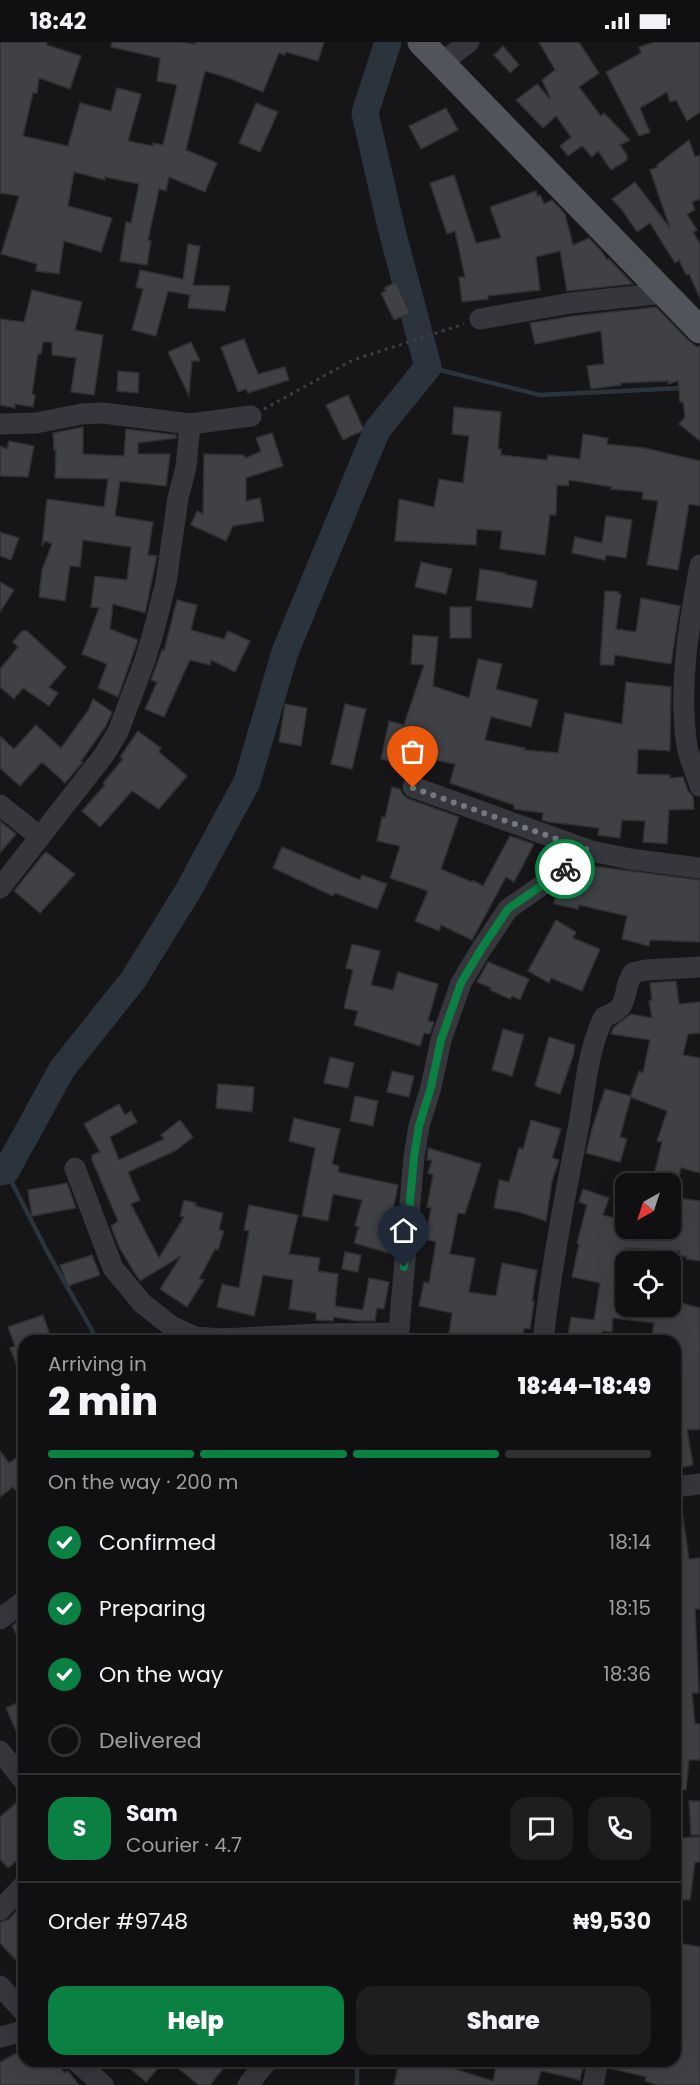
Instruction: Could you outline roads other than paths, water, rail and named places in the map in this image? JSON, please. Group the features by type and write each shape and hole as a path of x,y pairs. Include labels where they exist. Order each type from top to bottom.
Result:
{"main road":[{"path":"421,42 700,330"}],"street":[{"path":"441,63 469,42"},
{"path":"480,319 571,303 665,293"},
{"path":"0,424 36,423 82,414 103,413 190,424 251,416"},
{"path":"0,888 104,755 118,732 145,660 166,582 178,498 186,467 190,424"},
{"path":"700,565 684,668 684,708 687,748 700,786"},
{"path":"413,788 591,851 630,859 700,868"},
{"path":"0,806 40,837"},
{"path":"398,1335 414,1157 419,1126 431,1087 441,1040 461,983 508,909 591,851"},
{"path":"544,1335 567,1185 593,1049 601,1023 604,1017 620,1010 625,1001 628,981 633,973 646,970 700,967"},
{"path":"75,1168 113,1268 142,1303 171,1326 191,1335"},
{"path":"298,1335 344,1335"},
{"path":"681,1486 700,1484"},
{"path":"0,1619 18,1605"},
{"path":"0,1751 18,1774"},
{"path":"0,1910 18,1891"},
{"path":"0,1986 18,2006"},
{"path":"0,2037 18,2032"},
{"path":"83,2067 103,2085"},
{"path":"248,2085 262,2067"},
{"path":"592,2085 596,2067"}],"waterway":[{"path":"0,1172 6,1171 62,1069 133,980 188,891 247,782 285,652 377,430 428,367 391,227 365,113 388,42"},
{"path":"428,367 540,395 682,388"},
{"path":"6,1171 93,1335"},
{"path":"357,2067 357,2085"}]}
